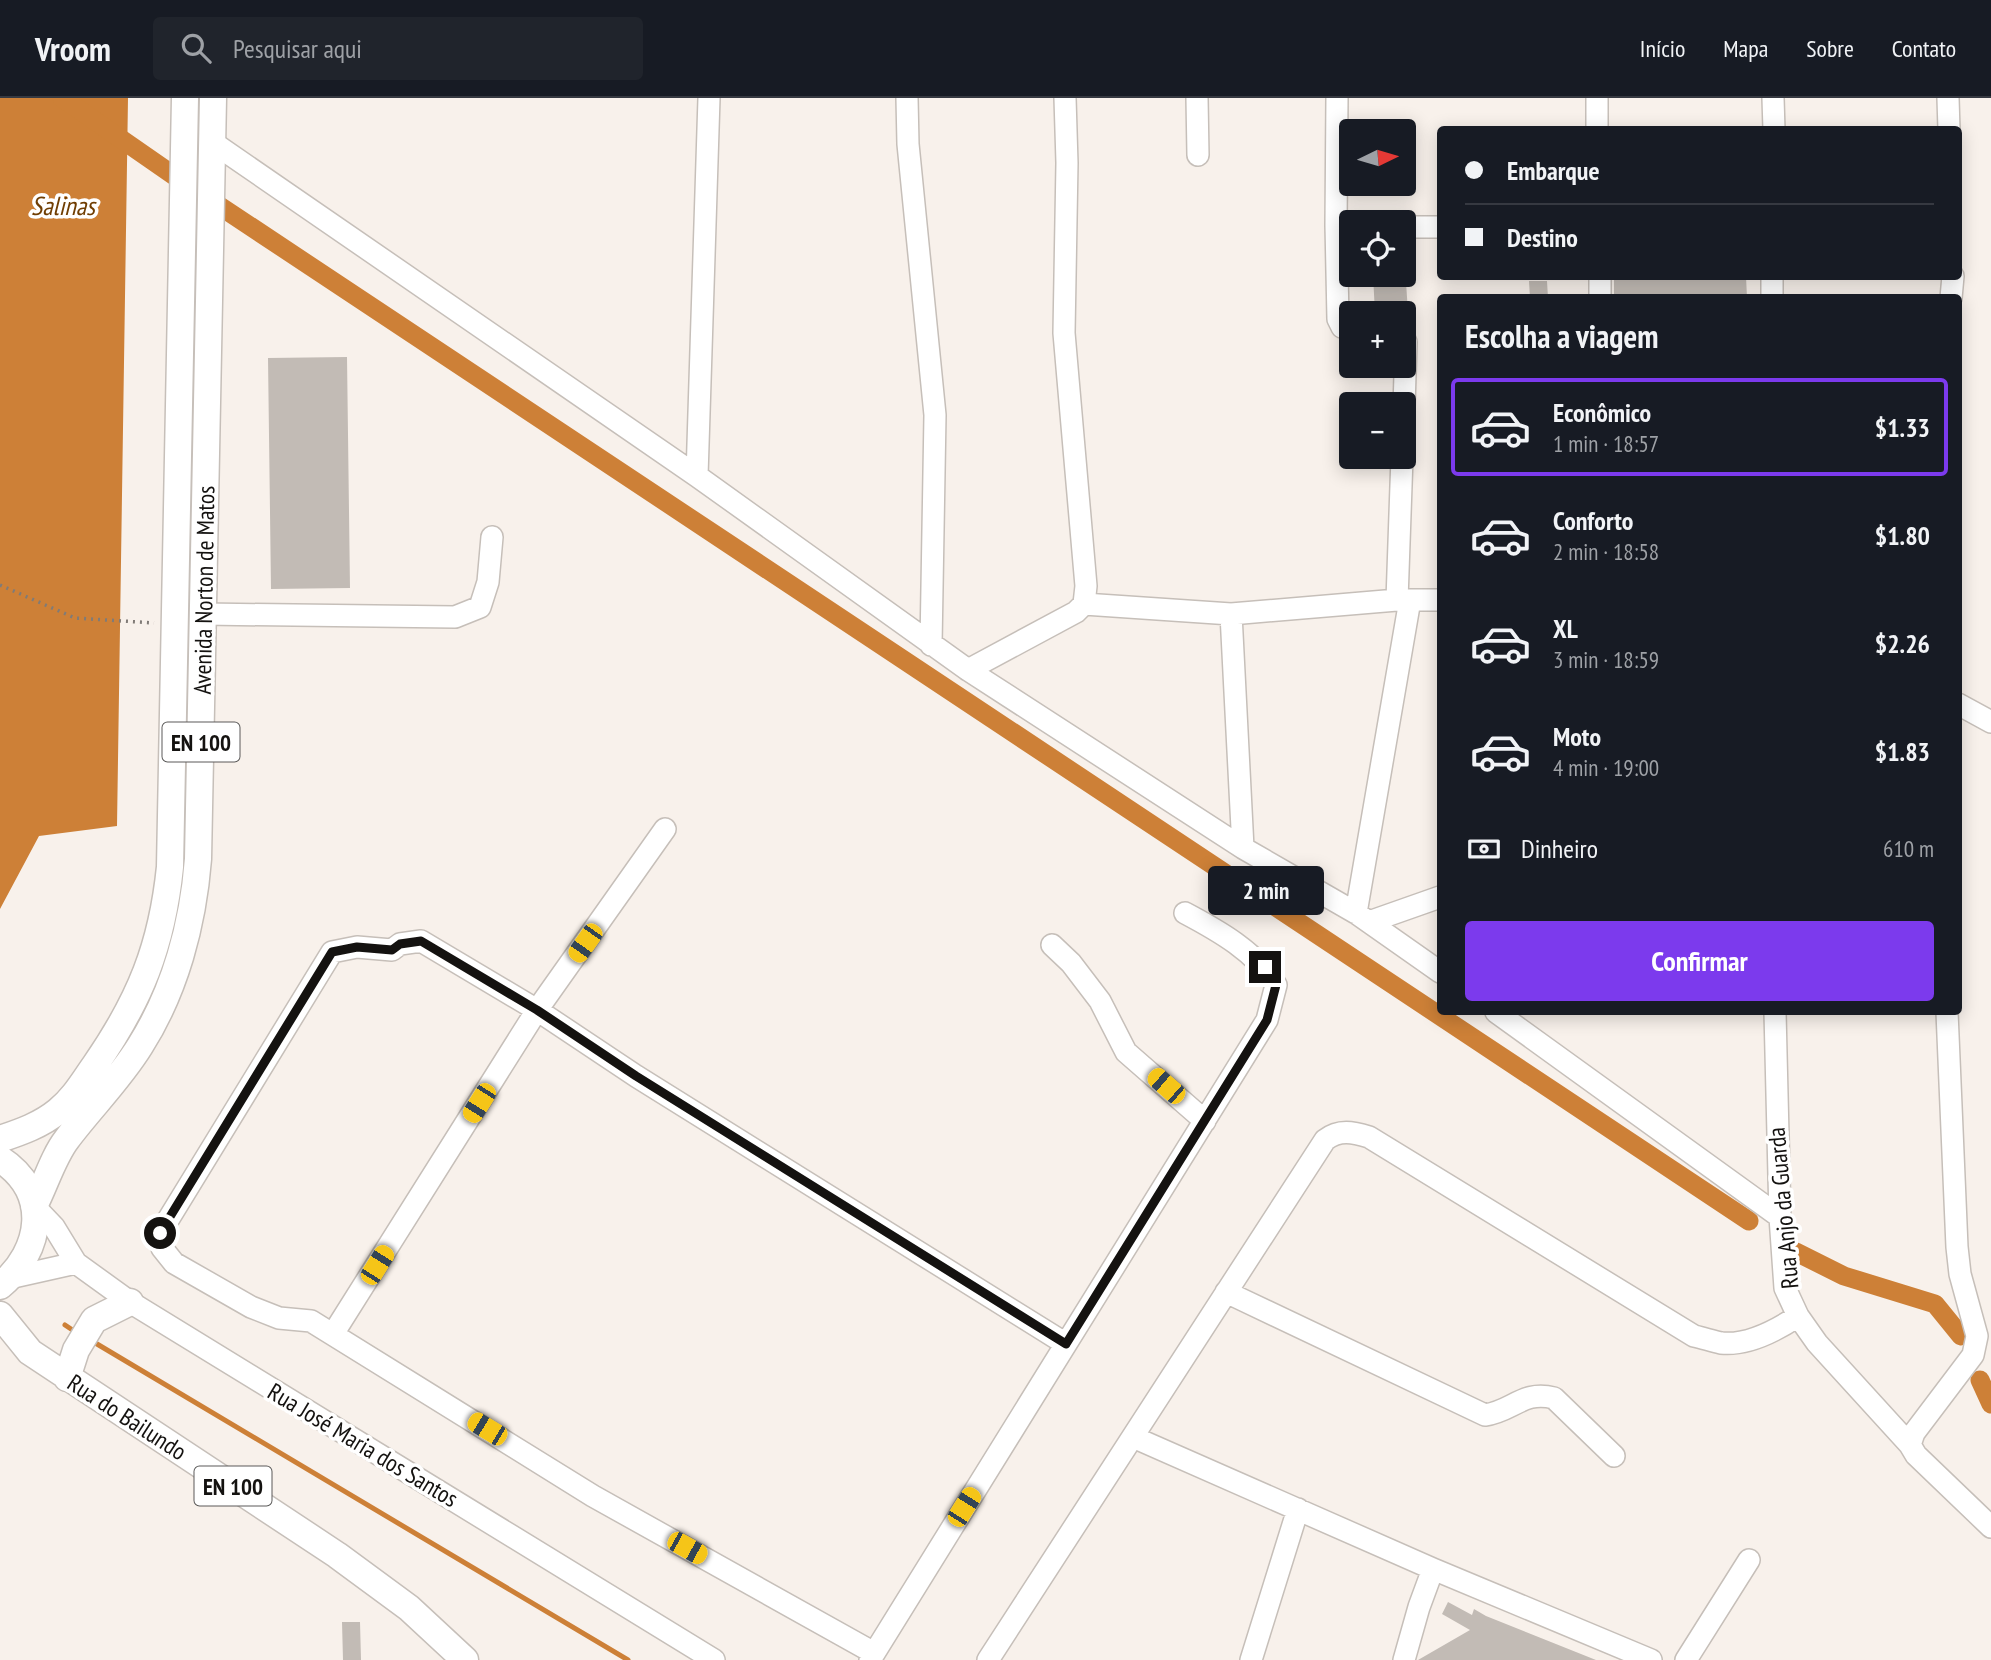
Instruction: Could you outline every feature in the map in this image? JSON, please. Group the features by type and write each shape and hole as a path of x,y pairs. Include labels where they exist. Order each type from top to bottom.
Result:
{"main road":[{"name":"Avenida Norton de Matos","path":"0,1139 22,1132 45,1120 78,1091 129,1012 158,943 166,907 170,867 185,98"},
{"name":"Avenida Norton de Matos","path":"34,1206 65,1140 90,1113 141,1046 158,1014 187,935 195,899 204,614 213,98"},
{"name":"EN 100","path":"0,1159 12,1166 26,1184 34,1206 34,1238 20,1267 2,1284"},
{"path":"66,1377 76,1350 94,1320 130,1303"},
{"name":"Rua do Bailundo","path":"0,1315 30,1352 337,1555 409,1608 465,1660"}],"street":[{"path":"697,476 709,98"},
{"path":"907,98 908,144 935,415 931,645"},
{"path":"968,670 1076,612 1084,604 1086,586 1064,333 1067,163 1065,98"},
{"path":"1197,98 1199,155"},
{"path":"1337,98 1343,210"},
{"path":"1597,98 1597,126"},
{"path":"1773,98 1774,126"},
{"path":"1948,98 1949,126"},
{"path":"212,152 697,476 968,670 1243,848 1363,918 1437,970"},
{"path":"1416,227 1437,227"},
{"path":"1339,304 1339,321"},
{"path":"1363,918 1404,600 1402,469"},
{"path":"204,614 455,617 480,607 488,583 492,537"},
{"path":"1084,604 1231,614 1404,600 1437,600"},
{"path":"1231,614 1243,848"},
{"path":"1962,706 1991,722"},
{"path":"333,1334 537,1010 665,830"},
{"path":"1363,918 1437,898"},
{"path":"1066,1344 648,1083 537,1010 421,941 400,944 392,950 357,947 332,952 160,1233 162,1248 174,1263 251,1307 279,1318 311,1321 593,1496 872,1656 1205,1121 1267,1020 1276,985 1265,967 1217,930 1185,913"},
{"path":"1052,945 1071,963 1100,1001 1126,1052 1205,1121"},
{"path":"1500,1015 1780,1217"},
{"name":"Rua Anjo da Guarda","path":"1775,1015 1780,1217 1785,1288 1798,1316 1817,1343 1910,1445 1916,1455 1991,1527"},
{"path":"1910,1445 1914,1433 1973,1354 1984,1334 1960,1274 1956,1247 1947,1015"},
{"path":"988,1660 1325,1140 1332,1135 1343,1132 1369,1137 1694,1336 1724,1343 1756,1338 1798,1316"},
{"name":"Rua José Maria dos Santos","path":"34,1206 54,1227 76,1263 130,1303 714,1660"},
{"path":"2,1284 76,1263"},
{"path":"1226,1292 1485,1415 1497,1413 1527,1396 1554,1398 1614,1456"},
{"path":"1133,1437 1433,1569 1651,1660"},
{"path":"1251,1660 1298,1509"},
{"path":"1686,1660 1749,1560"},
{"path":"1407,1657 1419,1607 1433,1569"}],"path":[{"path":"0,585 75,618 174,624"}],"water":[{"name":"Salinas","path":"0,98 128,98 117,826 39,836 0,909"}],"building":[{"path":"1614,280 1746,280 1747,294 1614,294"},
{"path":"1529,281 1547,281 1548,294 1530,294"},
{"path":"1374,287 1406,287 1407,301 1374,301"},
{"path":"347,357 350,588 271,589 268,358"},
{"path":"1448,1602 1472,1615 1474,1609 1596,1660 1418,1660 1470,1630 1442,1614"},
{"path":"342,1622 360,1622 361,1660 343,1660"}],"waterway":[{"path":"62,98 173,175 1437,1014"},
{"path":"1439,1015 1749,1221"},
{"path":"1796,1252 1844,1276 1935,1304 1961,1336"},
{"path":"65,1325 77,1333"},
{"path":"92,1341 628,1660"},
{"path":"1980,1380 1991,1404"}],"route":[{"path":"160,1233 332,952 357,947 392,950 400,944 421,941 537,1010 636,1076 1066,1344 1267,1020 1276,985 1265,967"}]}
